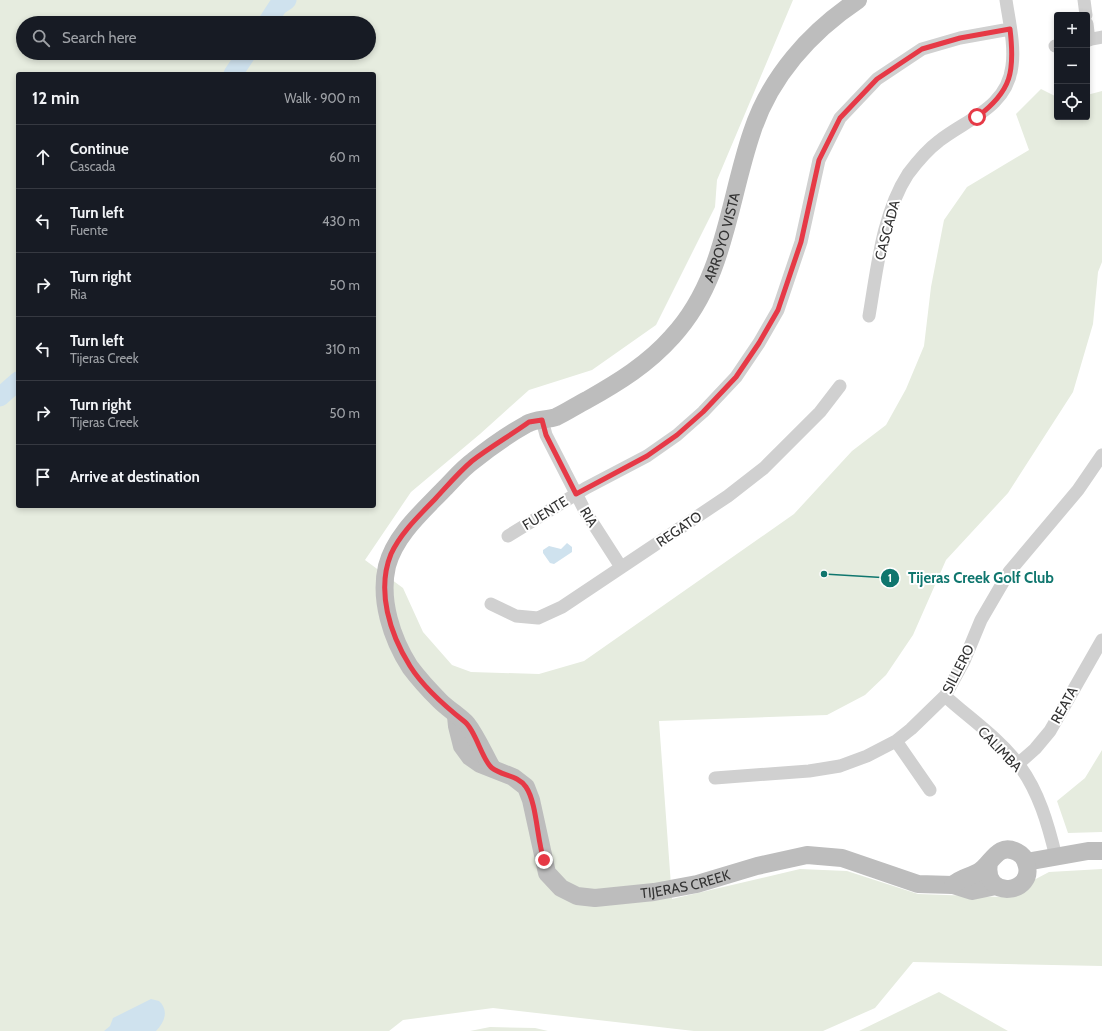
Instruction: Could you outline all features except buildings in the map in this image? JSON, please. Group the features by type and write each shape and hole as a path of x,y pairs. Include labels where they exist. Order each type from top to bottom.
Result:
{"street":[{"name":"ARROYO VISTA","path":"536,421 554,417 611,386 641,367 659,352 687,319 701,296 718,258 752,132 770,92 783,72 807,42 838,13 858,0"},
{"name":"CASCADA","path":"869,316 877,268 891,209 898,191 924,155 939,141 977,117 999,99 1007,85 1012,67 1012,51 1006,0"},
{"path":"1084,0 1086,12"},
{"name":"FUENTE","path":"508,536 576,494 647,456 677,435 703,412 736,377 759,343 778,310 801,242 819,160 840,118 877,79 922,49 960,38 1010,29"},
{"path":"1090,40 1102,37"},
{"name":"REGATO","path":"491,604 516,616 538,618 562,607 728,496 764,468 820,412 840,386"},
{"name":"RIA","path":"536,421 546,435 576,494 621,567"},
{"name":"TIJERAS CREEK","path":"536,421 464,468 415,519 398,542 388,564 384,587 386,605 393,632 410,667 456,716 466,723 492,768 513,777 526,787 532,806 547,873 561,888 577,896 595,898 654,892 697,884 757,866 806,855 842,858 918,884 953,885 972,891 996,886 1008,890 1020,885 1027,874 1026,862"},
{"name":"SILLERO","path":"715,778 809,771 840,766 896,741 929,714 945,696 964,661 981,620 1009,572 1078,490 1102,455"},
{"name":"REATA","path":"1018,764 1050,731 1102,640"},
{"name":"CALIMBA","path":"945,696 1002,746 1018,764 1030,781 1045,813 1056,857"},
{"path":"896,741 930,790"},
{"path":"953,885 959,879 979,871 989,863 996,853 1007,850 1018,853 1026,862 1088,851 1102,851"},
{"path":"989,863 988,876 996,886"}],"shaded area":[{"path":"0,0 793,0 717,180 715,207 656,325 592,370 529,390 480,434 411,492 365,560 403,588 423,632 452,665 471,672 539,674 584,661 794,514 852,451 886,425 906,389 924,346 931,287 944,220 967,187 1029,150 1016,114 1041,89 1054,96 1054,120 1090,120 1090,94 1102,91 1102,262 1098,272 1093,324 1073,392 1008,493 946,560 913,635 886,675 865,695 827,715 659,721 672,899 800,869 847,871 918,894 1002,897 1049,872 1102,869 1102,966 913,962 875,1008 823,1031 694,1031 493,1008 403,1020 389,1031 0,1031"},
{"path":"1102,750 1102,832 1068,833 1057,801 1085,778"},
{"path":"939,992 1008,1031 859,1031"},
{"path":"490,1027 535,1028 548,1031 470,1031"}],"water":[{"path":"567,543 572,547 572,552 554,564 550,563 543,553 543,550 549,546 561,549"},
{"path":"151,999 159,1001 165,1012 164,1020 156,1031 104,1031 110,1026 113,1018"}],"waterway":[{"path":"272,16 278,6 287,0"},
{"path":"234,72 242,60"},
{"path":"0,397 16,383"}],"place":[{"name":"Tijeras Creek Golf Club","path":"824,574"}],"route":[{"path":"544,860 534,811 526,787 513,777 492,768 466,723 442,703 410,667 393,632 386,605 384,587 388,564 398,542 415,519 464,468 529,422 542,420 546,435 576,494 647,456 677,435 703,412 736,377 759,343 778,310 801,242 819,160 840,118 877,79 922,49 960,38 1010,29 1012,67 1007,85 999,99 977,117"}]}
